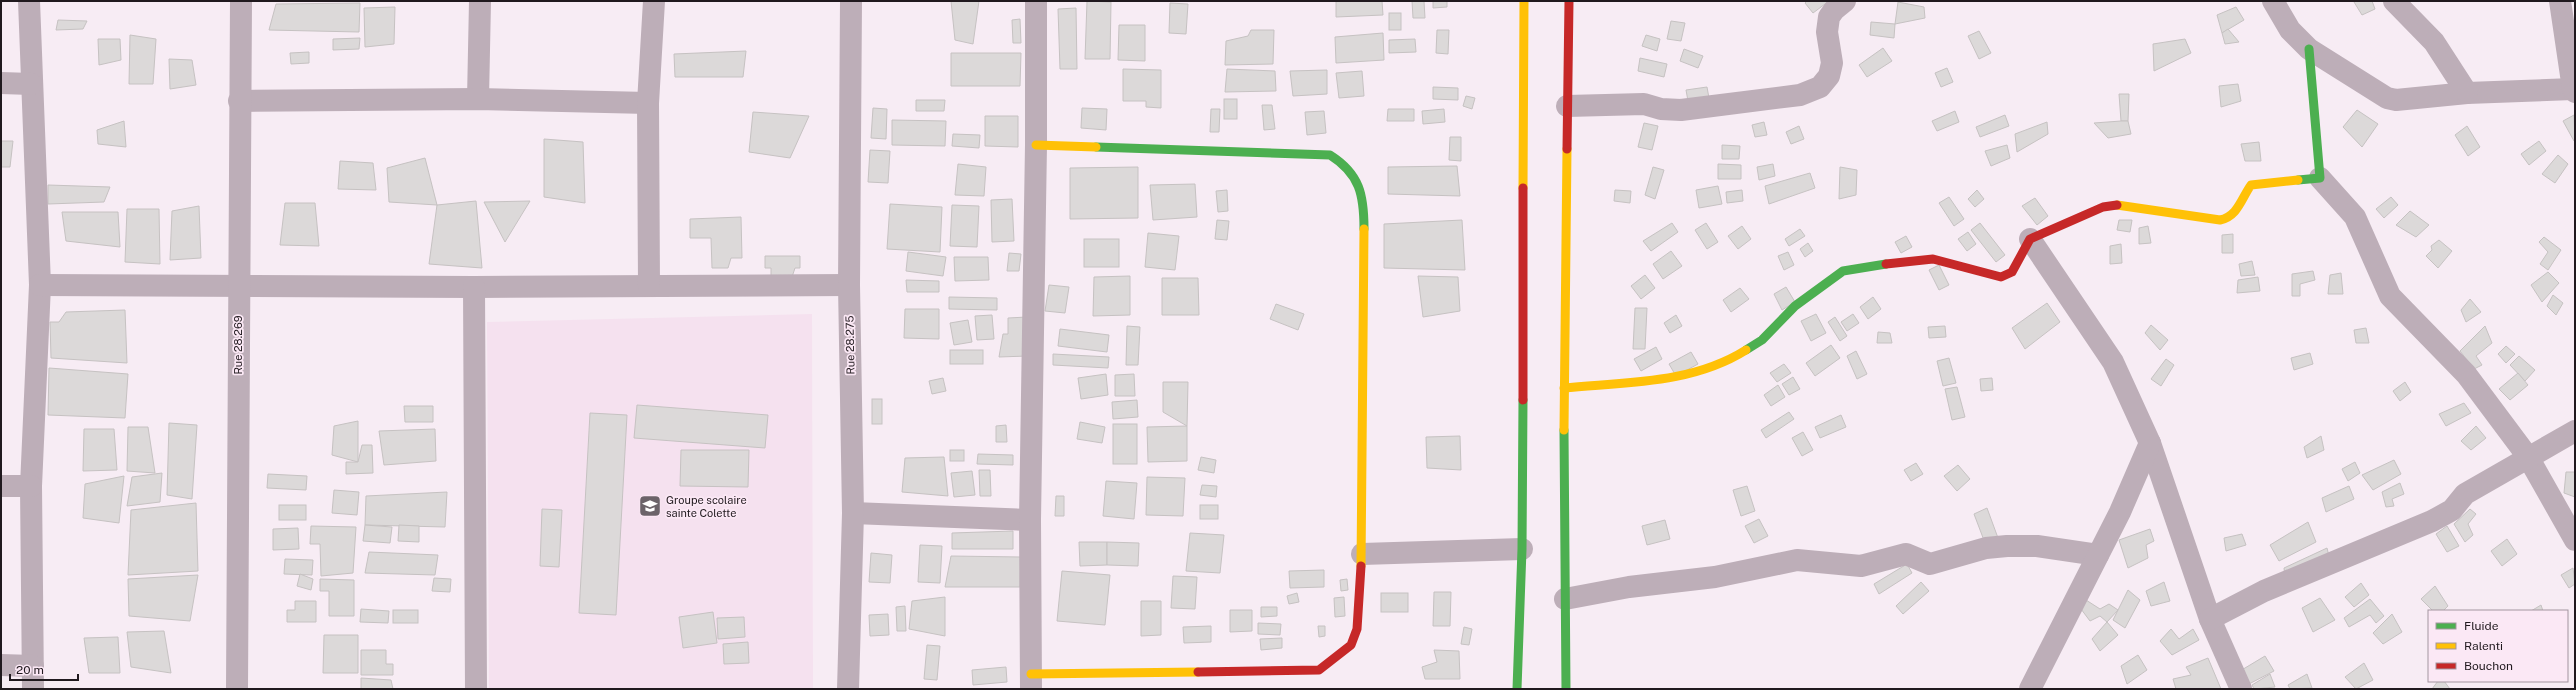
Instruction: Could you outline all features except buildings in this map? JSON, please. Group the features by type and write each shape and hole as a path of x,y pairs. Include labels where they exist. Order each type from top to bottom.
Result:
{"street":[{"path":"29,1 31,84 40,285 31,486 33,689"},
{"name":"Rue 28.269","path":"237,689 239,101 241,1"},
{"path":"478,99 480,1"},
{"path":"649,286 648,103 654,1"},
{"name":"Rue 28.275","path":"848,689 853,513 849,285 851,1"},
{"path":"1036,1 1036,145 1030,520 1031,682 1319,670 1351,645 1357,629 1362,554 1364,202 1357,180 1346,164 1330,155 1036,145"},
{"path":"1517,689 1522,549 1524,1"},
{"path":"1566,689 1564,388 1569,1"},
{"path":"1568,106 1644,104 1661,109 1681,110 1800,95 1820,87 1829,76 1832,63 1827,32 1829,17 1834,10 1845,1"},
{"path":"2273,1 2290,30 2309,49 2387,98 2408,99 2467,93 2574,90 2560,1"},
{"path":"2394,1 2434,42 2467,93"},
{"path":"2309,49 2320,178 2355,217 2390,296 2466,374 2528,457 2575,540"},
{"path":"1,84 31,84"},
{"path":"239,101 478,99 648,103"},
{"path":"1564,388 1683,377 1727,362 1762,340 1795,306 1843,271 1916,259 1933,259 2001,277 2012,272 2030,239 2086,213 2121,204 2220,220 2228,219 2235,214 2251,185 2320,178"},
{"path":"2030,239 2113,362 2150,444 2210,619 2241,689"},
{"path":"40,285 474,288 849,285"},
{"path":"474,288 476,689"},
{"path":"2210,619 2264,591 2432,521 2452,510 2465,494 2575,431"},
{"path":"2030,689 2120,512 2150,444"},
{"path":"1,486 31,486"},
{"path":"853,513 1030,520"},
{"path":"1565,599 1629,587 1715,577 1797,560 1862,566 1906,554 1930,564 1986,548 2007,546 2037,546 2098,555"},
{"path":"1362,554 1522,549"},
{"path":"1,666 33,666"}],"shaded area":[{"name":"Groupe scolaire sainte Colette","path":"812,314 813,689 489,689 487,322"}],"traffic: fast":[{"path":"2298,180 2320,178 2309,49"},
{"path":"1096,147 1330,155 1348,170 1358,186 1363,206 1364,229"},
{"path":"1746,350 1762,340 1795,306 1843,271 1886,264"},
{"path":"1517,689 1522,549 1523,400"},
{"path":"1564,430 1566,689"}],"traffic: slow":[{"path":"1523,188 1524,1"},
{"path":"1036,145 1096,147"},
{"path":"1564,430 1567,149"},
{"path":"2117,205 2220,220 2226,218 2235,211 2251,185 2298,180"},
{"path":"1361,566 1364,229"},
{"path":"1564,388 1658,380 1704,369 1725,361 1746,350"},
{"path":"1031,674 1198,672"}],"traffic: jam":[{"path":"1567,149 1569,1"},
{"path":"1523,188 1523,400"},
{"path":"1886,264 1933,259 2001,277 2012,272 2030,239 2103,207 2117,205"},
{"path":"1198,672 1319,670 1351,645 1357,629 1361,566"}],"place":[{"name":"Groupe scolaire sainte Colette","path":"650,506"}]}
